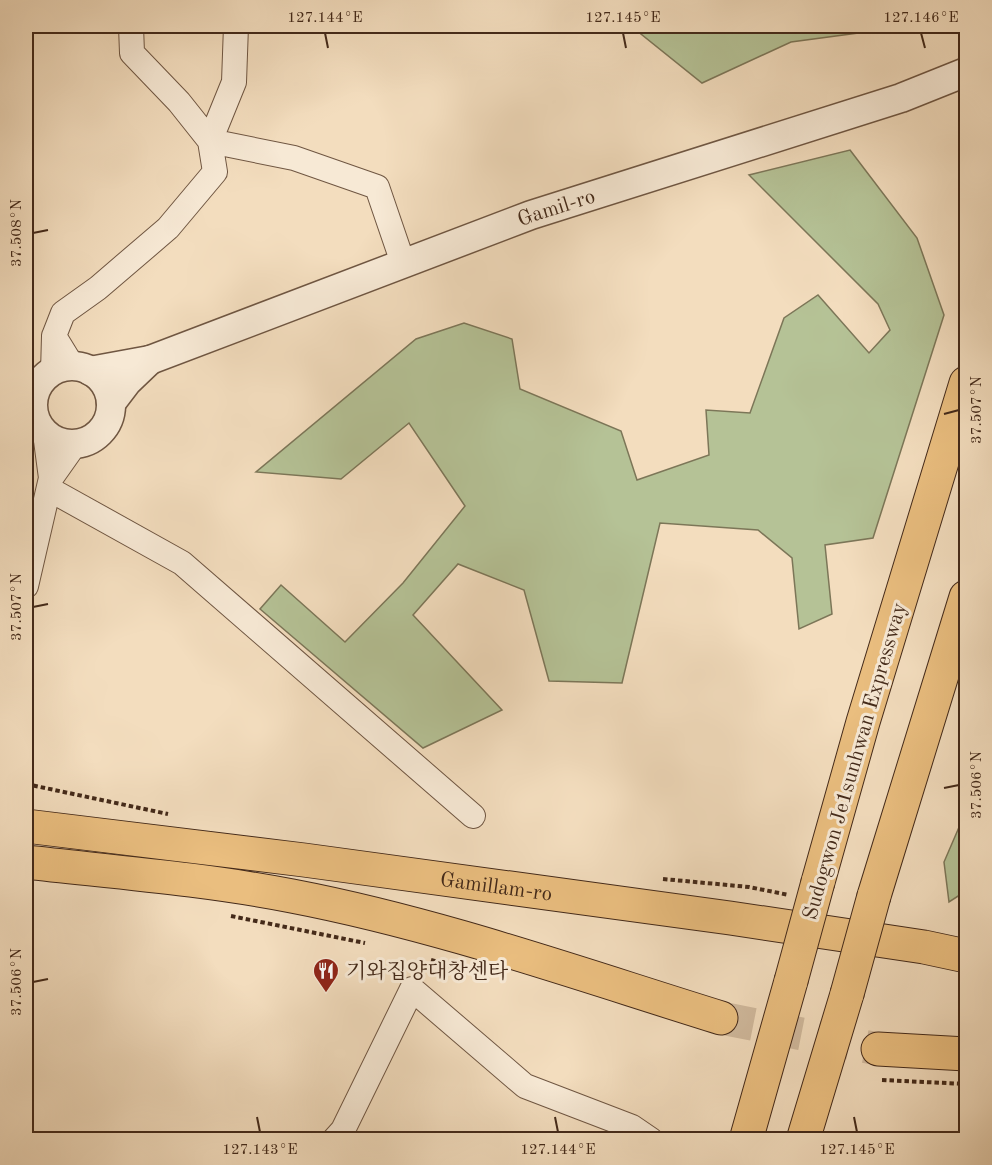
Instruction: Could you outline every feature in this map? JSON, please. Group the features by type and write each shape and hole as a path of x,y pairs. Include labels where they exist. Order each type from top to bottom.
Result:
{"main road":[{"name":"Sudogwon Je1sunhwan Expressway","path":"746,1140 863,722 966,383"},
{"path":"803,1140 874,896 966,597"},
{"name":"Gamillam-ro","path":"39,828 304,860 741,920 924,947 966,956"},
{"path":"26,862 180,879 291,896 426,943 721,1018"},
{"path":"426,943 420,903 429,892 449,880"},
{"path":"880,1065 966,1054"}],"street":[{"path":"131,26 132,53 179,102 210,141 215,172 168,228 98,288 63,313 52,368 35,392 33,404 50,483 182,562 473,816"},
{"path":"210,141 234,82 236,26"},
{"name":"Gamil-ro","path":"52,368 150,360 531,215 901,98 966,72"},
{"path":"210,141 294,158 376,187 403,263"},
{"name":"Gamil-ro","path":"75,444 97,435 105,426 110,415 111,404 127,382 150,360"},
{"path":"52,368 104,384 111,404"},
{"path":"26,586 50,483 75,444 54,440 35,420"},
{"path":"26,808 39,828"},
{"path":"334,1140 343,1130 412,989 525,1086 632,1127 651,1140"}],"path":[{"path":"220,914 372,944"},
{"path":"426,943 470,971"},
{"path":"880,1065 966,1084"}],"green space":[{"path":"631,26 911,26 791,42 702,83"},
{"path":"850,150 917,238 944,315 873,538 825,545 832,614 799,629 792,558 758,530 660,523 622,683 549,681 524,590 458,564 413,615 502,710 423,748 260,609 281,585 345,642 403,583 465,506 409,423 341,479 256,472 416,339 464,323 512,339 520,389 621,431 637,480 709,455 706,410 750,413 784,318 818,295 869,353 890,330 878,304 749,175"},
{"path":"966,811 966,891 949,902 944,862"}],"tunnel":[{"path":"721,1018 878,1049"}],"place":[{"name":"기와집양대창센타","path":"326,994"}]}
